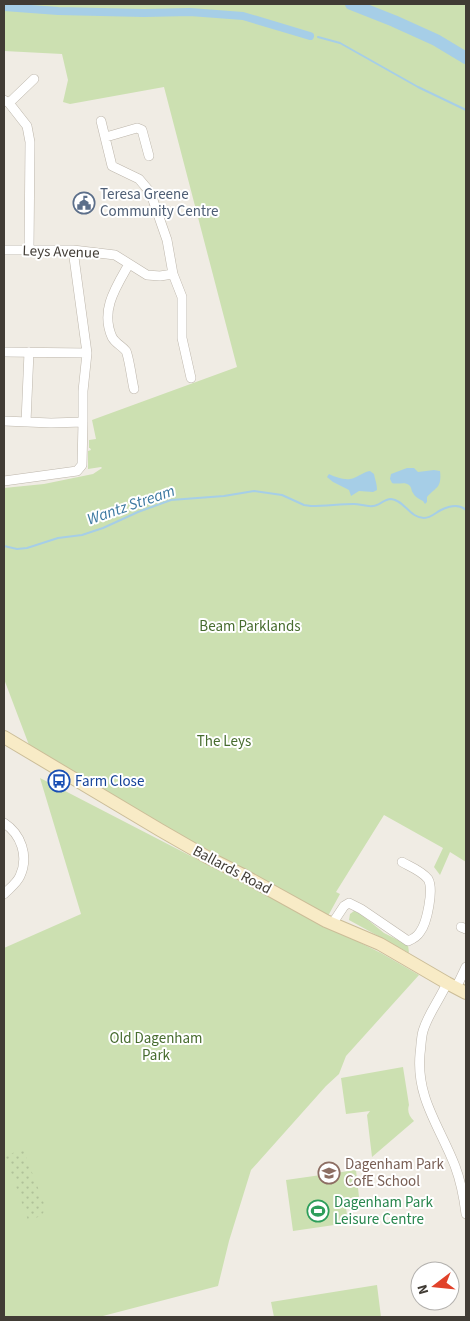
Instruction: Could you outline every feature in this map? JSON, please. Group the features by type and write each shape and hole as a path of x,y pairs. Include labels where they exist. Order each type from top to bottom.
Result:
{"main road":[{"name":"Ballards Road","path":"4,738 160,830 332,924 380,944 456,988"}],"street":[{"path":"29,250 30,142 27,126 7,102 34,79"},
{"path":"101,121 112,166 139,179 150,192 168,240 173,274 182,297 182,338 191,378"},
{"path":"106,137 140,128 150,156"},
{"name":"Leys Avenue","path":"4,250 73,250 115,255 147,275 173,274"},
{"path":"4,481 77,471 82,465 83,391 87,353 73,250"},
{"path":"129,264 109,304 108,319 113,338 126,351 134,389"},
{"path":"4,352 87,353"},
{"path":"26,422 29,352"},
{"path":"4,421 83,422"},
{"path":"4,823 19,837 24,852 23,870 17,882 4,894"},
{"path":"332,924 344,906 349,903 408,941 415,938 422,931 431,891 429,881 423,873 402,862"},
{"path":"466,967 456,988 423,1031 419,1071 430,1114 450,1153 459,1180 466,1214"}],"green space":[{"name":"Beam Parklands","path":"4,4 466,4 466,862 450,852 440,875 434,867 443,848 384,815 336,892 340,894 328,916 32,753 4,679 4,488 44,484 93,474 102,468 88,469 88,451 91,450 89,448 89,440 96,439 92,420 237,367 164,87 70,104 63,102 68,80 62,54 4,51"},
{"name":"Old Dagenham Park","path":"40,778 381,953 419,975 346,1056 339,1074 251,1170 229,1241 218,1286 99,1317 4,1317 4,948 81,914"},
{"path":"357,911 384,933 408,945 409,953 349,920 350,914"},
{"path":"403,1067 409,1105 408,1111 414,1121 372,1157 367,1115 370,1111 346,1114 341,1078"},
{"path":"23,1149 45,1206 42,1214 28,1220 5,1156"},
{"name":"Dagenham Park Leisure Centre","path":"356,1170 359,1197 345,1199 348,1223 293,1231 286,1180"},
{"path":"377,1285 381,1317 274,1317 271,1302"}],"water":[{"path":"407,468 414,468 418,472 440,471 439,484 427,497 425,504 415,496 409,485 405,483 392,483 390,479 391,474"},
{"path":"370,471 374,474 377,490 373,492 359,491 351,496 349,490 327,477 329,474 350,479"}],"waterway":[{"path":"351,4 436,40 466,58"},
{"path":"4,7 58,11 190,12 243,16 310,36"},
{"path":"318,37 340,43 418,87 466,110"},
{"name":"Wantz Stream","path":"4,546 17,549 27,548 58,538 82,535 171,500 224,496 254,491 282,495 304,505 311,506 354,504 375,506 391,499 400,502 415,515 424,518 451,507 457,506 466,510"}],"place":[{"name":"Teresa Greene Community Centre","path":"84,203"},
{"name":"Farm Close","path":"59,781"},
{"name":"Dagenham Park CofE School","path":"329,1173"},
{"name":"Dagenham Park Leisure Centre","path":"318,1211"}],"park label":[{"name":"The Leys","path":"224,741"}]}
